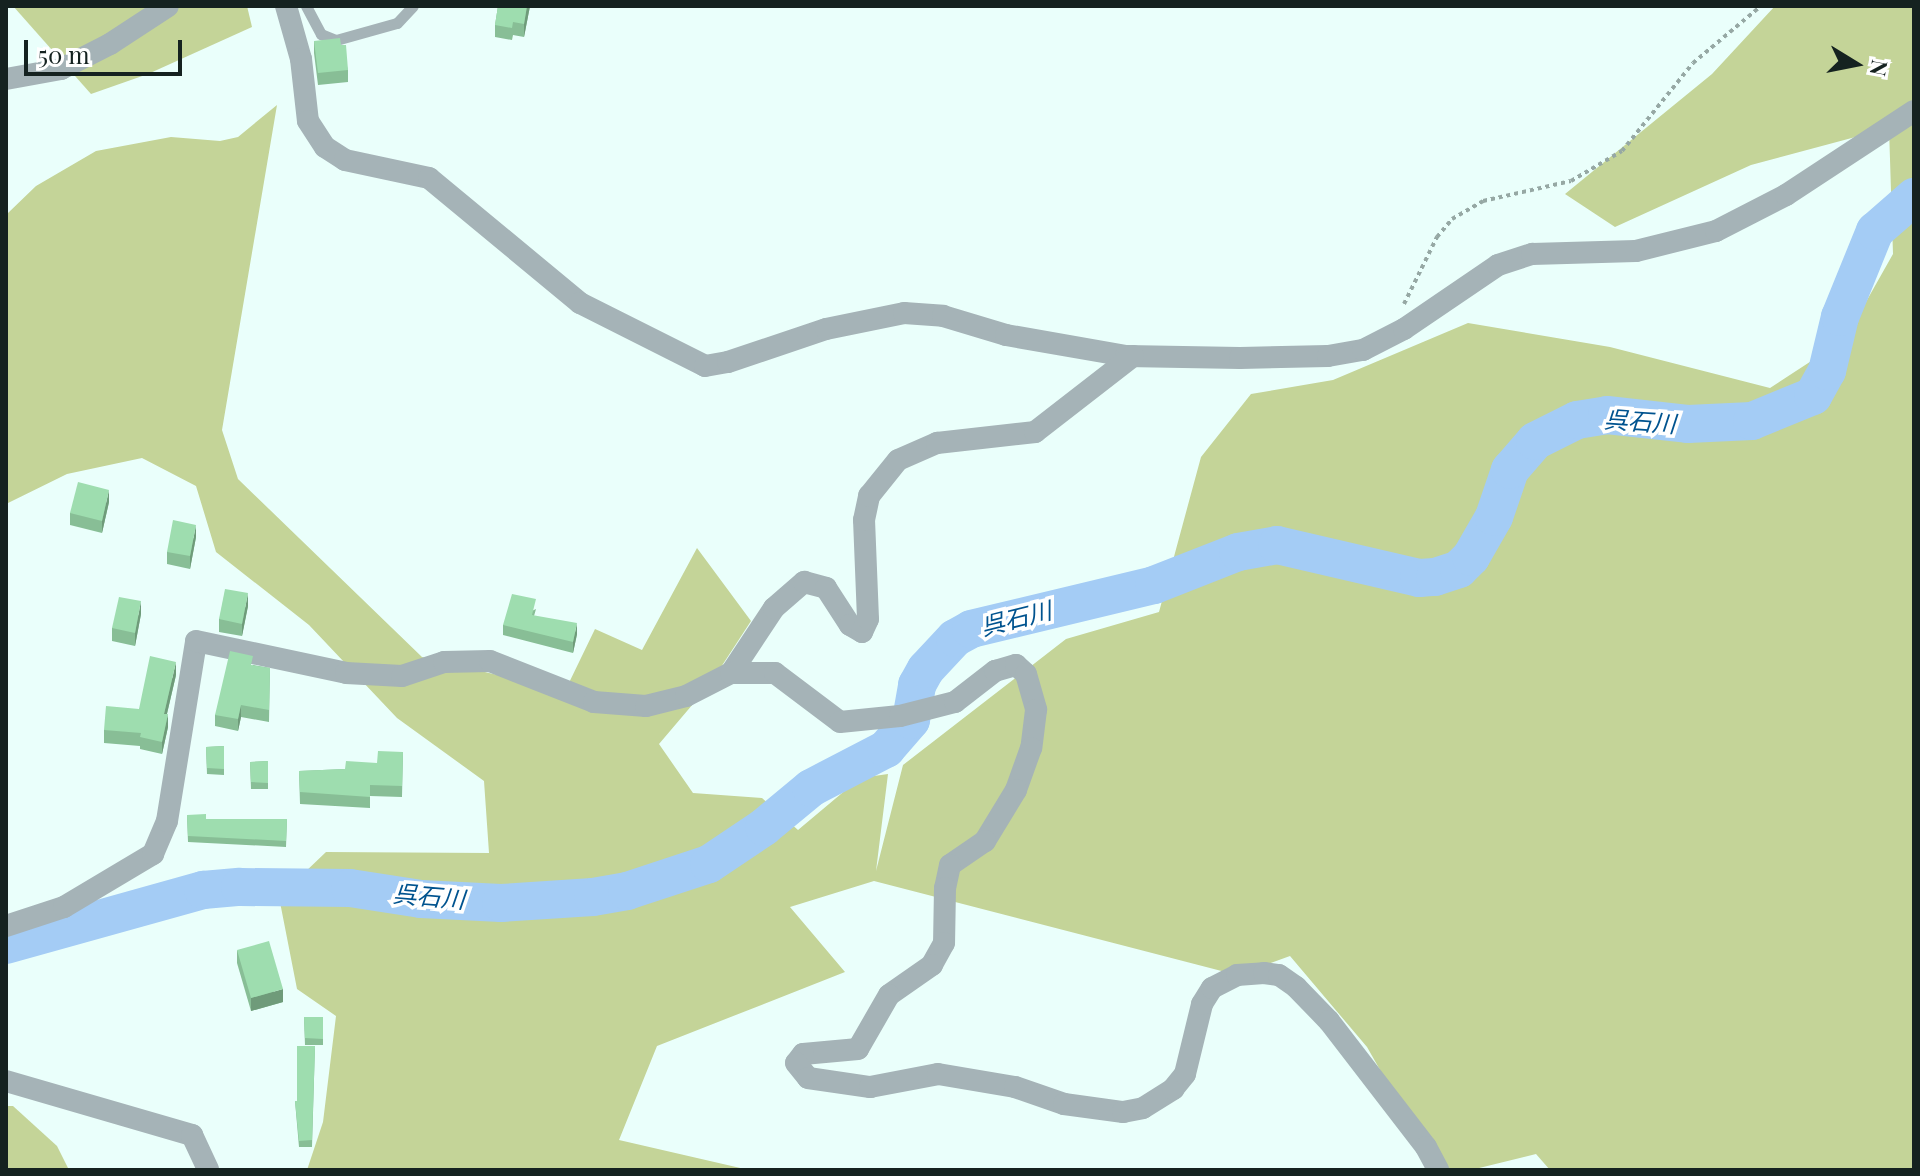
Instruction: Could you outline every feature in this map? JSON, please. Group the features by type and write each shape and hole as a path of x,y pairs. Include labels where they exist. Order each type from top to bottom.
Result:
{"street":[{"path":"6,79 61,69 110,44 168,6"},
{"path":"286,6 301,59 308,121 325,147 345,160 429,178 580,303 705,366 728,362 826,329 904,313 943,316 1006,335 1133,356 1328,356 1363,350 1390,337 1498,265 1532,254 1636,251 1716,231 1786,195 1914,111"},
{"path":"731,673 774,608 804,582 826,588 850,625 862,632 868,619 864,520 869,496 898,460 937,443 1035,432 1133,356"},
{"path":"6,926 64,907 153,854 167,821 196,641 346,673 402,676 444,662 490,661 594,702 646,706 686,696 731,673 775,673 840,722 900,716 955,702 995,671 1016,665 1026,674 1036,710 1031,748 1016,790 985,841 950,865 945,888 944,943 932,965 889,995 858,1049 803,1054 796,1063 808,1078 870,1087 938,1074 1015,1087 1064,1104 1123,1112 1143,1108 1173,1089 1185,1074 1202,1004 1212,988 1237,975 1279,975 1296,987 1329,1021 1426,1147 1438,1170"},
{"path":"6,1081 192,1135 208,1170"}],"lane":[{"path":"306,6 321,34 336,40 397,23 413,6"}],"path":[{"path":"1390,337 1418,271 1452,219 1483,201 1571,181 1622,151 1693,63 1761,6"}],"green space":[{"path":"13,6 247,6 252,27 148,74 91,94"},
{"path":"1775,6 1914,6 1914,1170 1550,1170 1536,1154 1471,1170 1437,1170 1367,1047 1290,956 1237,975 874,881 790,907 845,972 657,1046 619,1140 749,1170 307,1170 323,1122 336,1016 297,989 279,897 326,852 489,853 484,781 397,718 309,625 216,552 196,486 142,458 67,474 6,504 6,224 8,213 36,186 96,151 171,137 220,141 238,137 277,105 222,430 238,479 422,657 565,691 595,629 642,650 697,548 751,621 710,684 659,744 693,793 762,798 798,830 860,778 888,774 876,871 903,765 1066,639 1159,612 1201,457 1251,394 1333,380 1468,323 1610,347 1770,388 1845,339 1893,254 1889,128 1751,165 1615,227 1565,194 1712,74"},
{"path":"6,1106 13,1106 57,1146 69,1170 6,1170"}],"building":[{"path":"498,6 527,6 524,24 513,22 512,28 495,25"},
{"path":"340,38 341,45 346,45 348,70 318,73 314,41"},
{"path":"78,482 109,490 102,521 70,513"},
{"path":"173,520 196,525 190,556 167,552"},
{"path":"225,589 248,593 242,624 219,619"},
{"path":"512,594 536,599 532,615 577,623 573,642 503,625"},
{"path":"119,597 141,601 135,633 112,628"},
{"path":"230,651 253,656 251,665 270,668 269,710 241,705 238,719 215,715"},
{"path":"150,656 176,662 164,714 168,714 162,742 140,737 141,733 104,730 106,706 139,709"},
{"path":"224,746 224,769 207,768 206,747"},
{"path":"378,751 403,752 402,786 370,785 370,797 300,792 299,771 345,769 346,761 377,763"},
{"path":"268,761 268,783 251,782 250,762"},
{"path":"206,814 206,819 287,819 286,841 188,836 187,815"},
{"path":"269,941 283,989 251,998 237,950"},
{"path":"304,1017 323,1017 323,1039 305,1038"},
{"path":"297,1046 315,1046 312,1140 299,1141 295,1101"}],"waterway":[{"name":"呉石川","path":"6,945 203,890 240,887 350,888 421,899 501,903 593,897 627,891 709,864 764,827 811,788 886,749 911,720 917,685 926,669 955,638 971,629 1154,585 1238,552 1277,545 1419,578 1435,577 1459,569 1471,557 1494,517 1510,470 1535,441 1577,420 1607,415 1688,424 1752,421 1813,396 1827,371 1840,317 1875,231 1914,197"}]}
